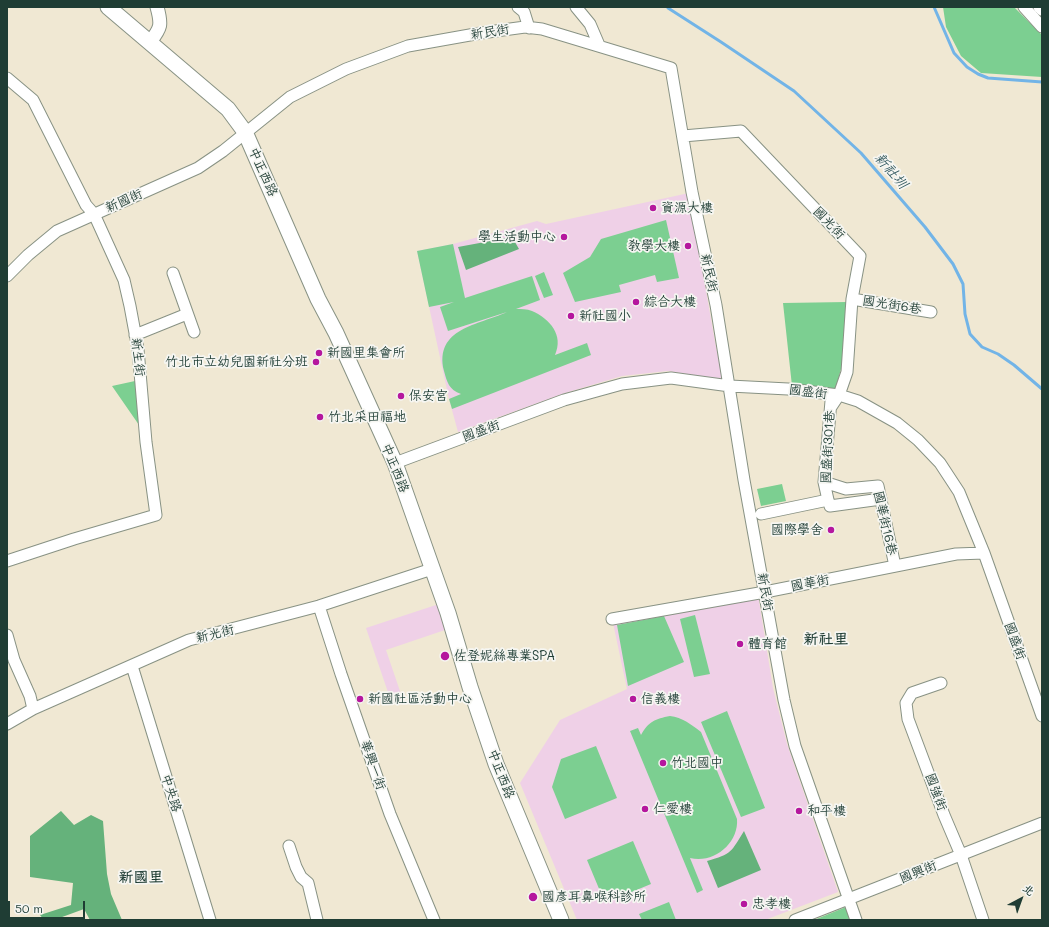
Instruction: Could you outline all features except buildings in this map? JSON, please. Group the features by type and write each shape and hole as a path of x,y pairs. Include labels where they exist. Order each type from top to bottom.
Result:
{"main road":[{"name":"中正西路","path":"108,7 228,109 245,132 318,299 336,333 395,463 448,613 470,687 496,764 561,920"}],"street":[{"path":"150,42 159,30 159,16 157,7"},
{"path":"518,7 524,12 529,28"},
{"path":"576,7 590,24 599,46"},
{"path":"1024,7 1042,27"},
{"path":"1039,7 1042,10"},
{"name":"新民街","path":"245,132 290,97 346,70 408,46 481,33 529,28 542,29 671,68 692,192 716,306 744,480 784,700 795,746 856,920"},
{"name":"新生街","path":"7,78 34,100 86,205 94,214 124,280 140,362 146,442 156,515 74,539 7,561"},
{"name":"國光街","path":"683,136 741,131 860,256 852,299 847,372 830,407"},
{"name":"新國街","path":"7,276 28,255 57,231 198,168 223,151 245,132"},
{"path":"173,273 194,332"},
{"name":"國光街6巷","path":"852,299 932,312"},
{"path":"135,335 187,314"},
{"name":"國盛街","path":"395,463 564,400 622,384 670,378 730,386 788,389 835,395 858,401 897,423 918,440 940,463 959,492 984,553 1042,716"},
{"name":"國盛街301巷","path":"828,500 824,482 830,407"},
{"name":"國華街16巷","path":"824,482 846,489 878,486 895,566"},
{"path":"761,514 828,500 830,506 881,499"},
{"name":"國華街","path":"612,619 765,592 956,554 984,553"},
{"name":"新光街","path":"7,724 33,709 189,640 319,606 432,569"},
{"name":"華興一街","path":"319,606 390,814 434,920"},
{"path":"7,635 14,660 30,696 33,709"},
{"name":"中央路","path":"132,666 210,920"},
{"name":"國強街","path":"941,683 912,693 906,703 908,719 944,815 961,855 983,920"},
{"name":"國興街","path":"795,920 1042,823"},
{"path":"289,846 301,877 308,883 317,920"}],"shaded area":[{"name":"新社國小","path":"689,193 723,380 668,371 622,376 565,393 458,432 449,399 417,251 453,244 537,221 546,224"},
{"name":"竹北國中","path":"758,595 773,688 787,744 838,892 765,920 577,920 520,783 560,720 627,689 613,623"},
{"path":"439,604 448,629 386,650 402,697 391,701 366,628"}],"green space":[{"path":"943,7 1014,7 1042,35 1042,77 981,73 961,56 946,27"},
{"path":"666,220 679,278 657,282 655,275 619,285 621,292 575,302 563,273 590,257 601,239"},
{"path":"512,237 519,249 466,270 458,247"},
{"path":"453,244 465,298 532,276 540,300 516,309 526,309 532,311 539,314 550,323 554,328 558,341 555,355 587,343 591,355 452,409 449,399 461,394 451,388 446,379 443,357 446,345 452,337 461,330 507,312 448,331 440,307 454,302 429,307 417,251"},
{"path":"544,272 553,295 544,298 535,276"},
{"path":"847,302 844,358 835,391 792,386 783,303"},
{"path":"135,381 139,425 112,386"},
{"path":"782,484 786,501 761,506 757,489"},
{"path":"695,615 710,674 694,677 680,619"},
{"path":"664,616 684,662 628,686 617,625"},
{"path":"727,711 765,808 741,817 701,722"},
{"path":"670,716 683,720 701,732 737,819 737,828 734,836 723,850 708,858 690,858 703,890 697,893 630,731 638,728 641,735 653,721"},
{"path":"596,746 617,798 565,819 552,787 561,759"},
{"path":"61,811 74,825 91,815 103,821 107,874 111,894 122,920 90,920 84,909 54,920 44,920 40,915 71,905 73,883 30,877 30,836"},
{"path":"744,831 761,870 718,888 707,861 722,856 730,851"},
{"path":"633,841 651,884 605,903 587,860"},
{"path":"669,902 676,920 642,920 639,914"},
{"path":"846,907 851,920 814,920"}],"waterway":[{"name":"新社圳","path":"934,7 954,53 967,67 988,78 1042,82"},
{"name":"新社圳","path":"668,8 794,91 861,153 925,227 953,264 963,284 965,314 970,334 982,347 998,354 1014,365 1042,389"}],"place":[{"name":"資源大樓","path":"653,208"},
{"name":"學生活動中心","path":"564,237"},
{"name":"教學大樓","path":"688,246"},
{"name":"綜合大樓","path":"636,302"},
{"name":"新社國小","path":"571,316"},
{"name":"新國里集會所","path":"319,353"},
{"name":"竹北市立幼兒園新社分班","path":"316,362"},
{"name":"保安宮","path":"401,396"},
{"name":"竹北采田福地","path":"320,417"},
{"name":"國際學舍","path":"831,530"},
{"name":"體育館","path":"740,644"},
{"name":"佐登妮絲專業SPA","path":"445,656"},
{"name":"新國社區活動中心","path":"360,699"},
{"name":"信義樓","path":"633,699"},
{"name":"竹北國中","path":"663,763"},
{"name":"仁愛樓","path":"645,809"},
{"name":"和平樓","path":"799,811"},
{"name":"國彥耳鼻喉科診所","path":"533,897"},
{"name":"忠孝樓","path":"744,904"}],"district":[{"name":"新社里","path":"826,639"},
{"name":"新國里","path":"141,877"}]}
